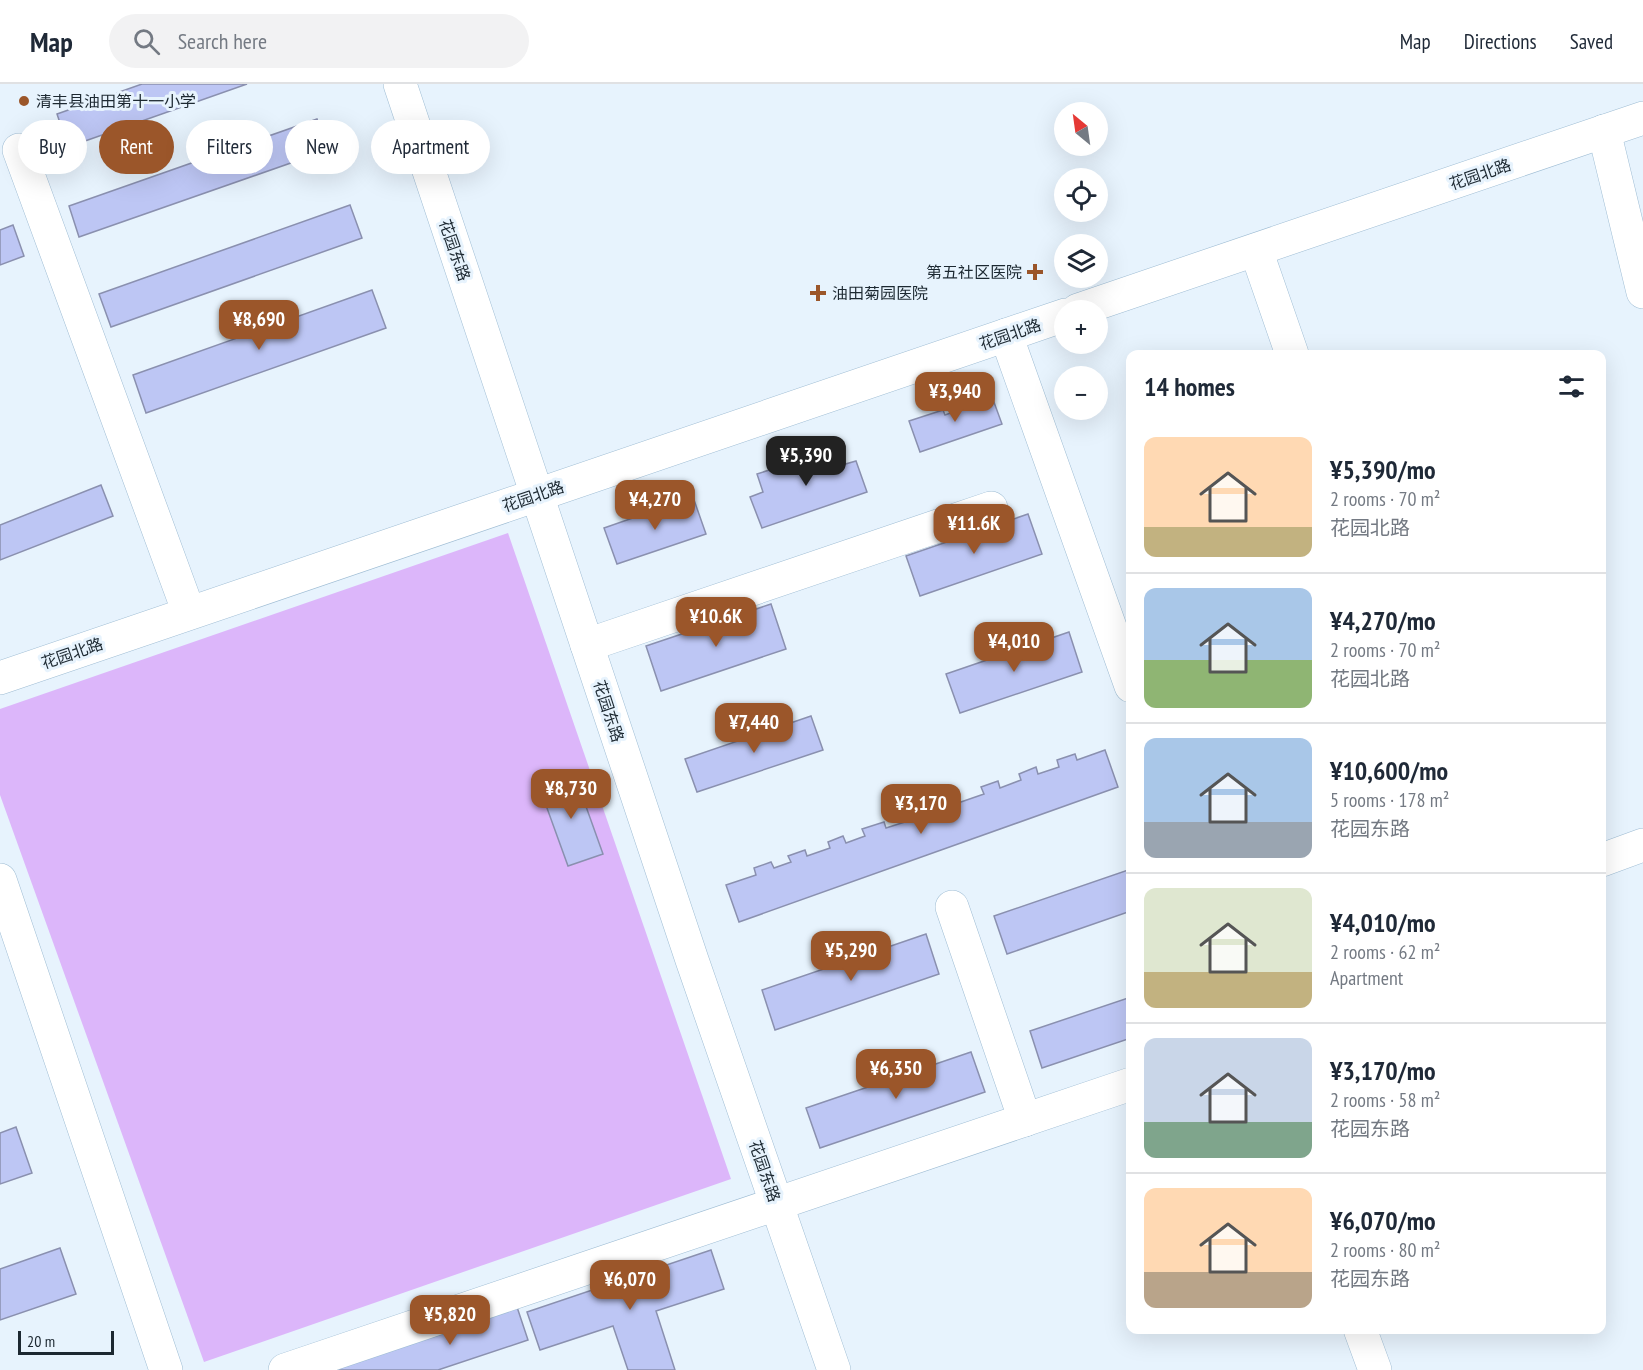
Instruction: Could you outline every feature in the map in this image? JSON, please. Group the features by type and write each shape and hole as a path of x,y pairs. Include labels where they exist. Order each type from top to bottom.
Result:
{"street":[{"name":"花园东路","path":"400,84 692,960 834,1370"},
{"name":"花园北路","path":"1107,300 1643,118"},
{"path":"1604,131 1643,292"},
{"path":"28,174 189,613"},
{"path":"1256,250 1291,350"},
{"name":"花园北路","path":"0,678 1054,319"},
{"path":"1006,335 1126,672"},
{"path":"587,645 991,507"},
{"path":"1606,859 1643,845"},
{"path":"0,880 166,1370"},
{"path":"952,907 1025,1120"},
{"path":"285,1370 1126,1086"},
{"path":"1362,1334 1375,1370"}],"shaded area":[{"path":"508,533 731,1179 204,1362 0,795 0,709"}],"building":[{"path":"142,84 247,84 145,120 99,120 99,136 87,140 87,120 59,120 57,114"},
{"path":"285,130 285,165 273,169 273,134"},
{"path":"186,165 186,174 259,174 79,237 69,206 160,174 174,174 174,169"},
{"path":"350,205 362,238 111,327 99,294"},
{"path":"13,225 24,256 0,265 0,230"},
{"path":"372,290 386,328 146,413 133,375"},
{"path":"991,394 1002,424 920,452 909,421 943,410 945,415 956,411 954,406"},
{"path":"836,448 842,465 856,461 867,492 762,528 750,497 763,492 757,474"},
{"path":"101,485 113,516 0,560 0,525"},
{"path":"693,497 706,534 617,564 604,528"},
{"path":"1028,514 1042,554 920,596 906,556"},
{"path":"771,604 786,649 661,691 646,646"},
{"path":"1069,632 1082,672 960,713 946,674"},
{"path":"811,716 823,750 697,792 685,759"},
{"path":"1105,750 1118,787 739,922 726,885 756,875 754,868 771,862 774,868 791,862 788,856 805,850 807,856 830,848 828,842 843,836 846,843 865,836 862,829 884,822 886,828 908,821 906,814 920,809 923,815 945,807 943,801 956,796 958,803 984,794 981,787 998,781 1000,788 1021,780 1019,774 1036,767 1038,774 1059,767 1057,760 1075,754 1077,760"},
{"path":"574,773 603,854 568,866 539,786"},
{"path":"1126,871 1126,913 1007,954 994,916"},
{"path":"926,934 939,974 775,1030 762,990"},
{"path":"1126,999 1126,1040 1042,1068 1030,1031"},
{"path":"971,1052 985,1092 820,1148 806,1108"},
{"path":"16,1127 32,1173 0,1184 0,1133"},
{"path":"60,1248 76,1294 0,1320 0,1269"},
{"path":"711,1250 724,1289 656,1311 675,1370 628,1370 613,1326 540,1350 527,1312"},
{"path":"517,1307 528,1340 438,1370 331,1370"}],"place":[{"name":"清丰县油田第十一小学","path":"24,101"},
{"name":"第五社区医院","path":"1035,272"},
{"name":"油田菊园医院","path":"818,293"}]}
